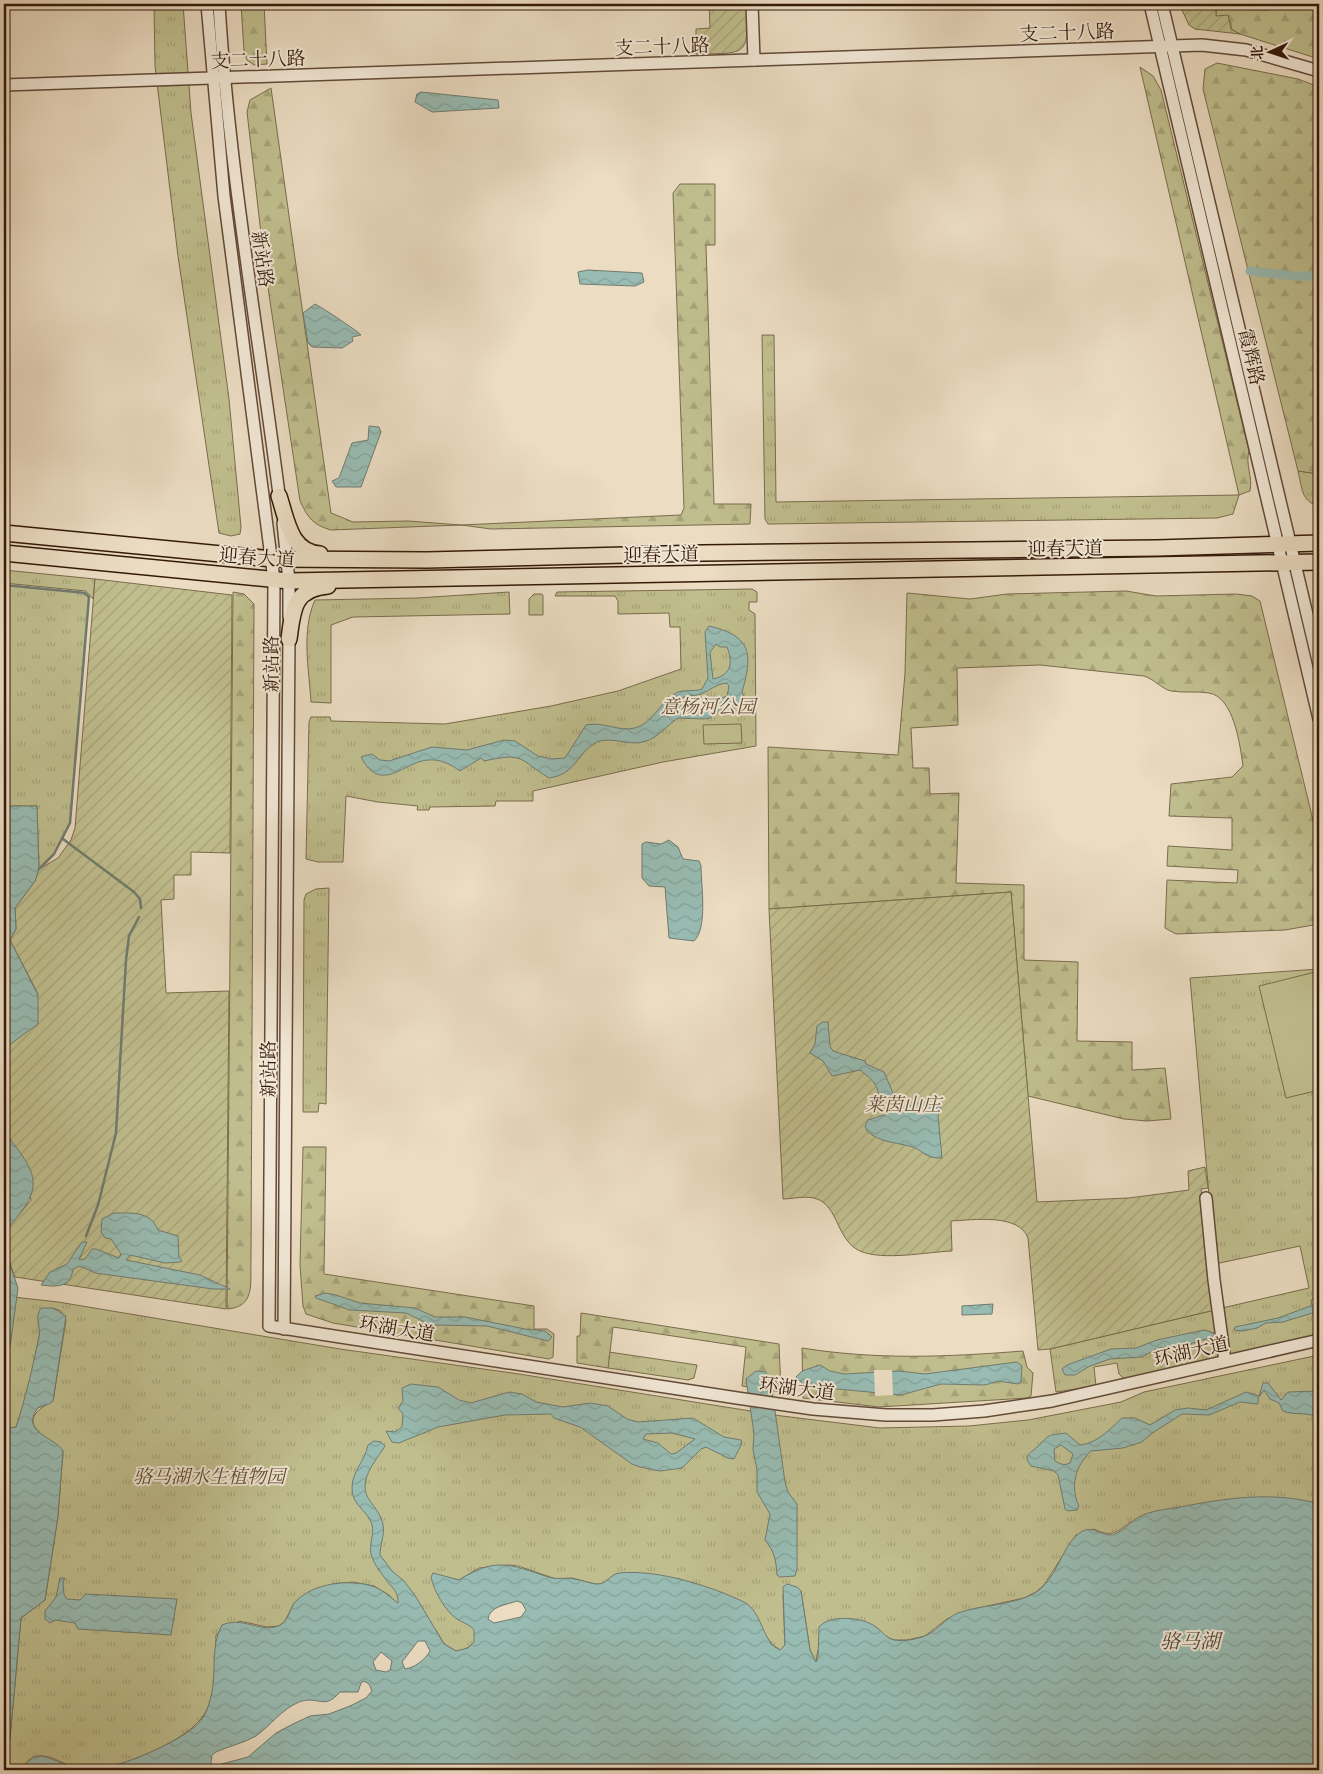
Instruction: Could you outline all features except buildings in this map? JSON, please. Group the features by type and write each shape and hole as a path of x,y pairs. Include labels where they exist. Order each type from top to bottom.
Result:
{"main road":[{"path":"279,496 289,529 302,549 314,553 427,560"},
{"name":"迎春大道","path":"4,533 280,559 427,560 703,553 1195,547 1319,543"},
{"path":"1195,547 1196,565"},
{"name":"迎春大道","path":"4,553 282,580 1319,562"},
{"path":"356,559 356,579"},
{"path":"288,639 294,606 299,598 316,587 441,577"}],"street":[{"name":"新站路","path":"208,4 279,496 280,559"},
{"name":"新站路","path":"219,4 219,78 224,196 280,559 288,639 284,1328"},
{"path":"752,4 754,60"},
{"name":"霞辉路","path":"1150,4 1284,544 1319,666"},
{"name":"霞辉路","path":"1162,4 1284,544"},
{"name":"支二十八路","path":"4,85 1202,45 1246,50 1319,71"},
{"name":"霞辉路","path":"1289,563 1319,719"},
{"name":"新站路","path":"269,1326 282,580"},
{"path":"1206,1198 1214,1280 1225,1361"},
{"name":"环湖大道","path":"269,1326 737,1398 895,1415 984,1411 1052,1402 1319,1340"}],"green space":[{"path":"154,4 183,4 191,113 229,399 241,527 240,534 231,536 219,533 178,256 155,66"},
{"path":"241,4 264,4 267,64 254,65 247,60 244,51"},
{"path":"709,4 747,4 747,34 745,43 735,52 696,54 696,29 710,28"},
{"path":"1269,4 1319,4 1319,59 1240,34 1231,29 1231,22 1216,16 1216,9 1268,10"},
{"path":"1181,8 1216,9 1216,16 1228,15 1231,29 1240,34 1195,29 1189,25"},
{"path":"1217,63 1298,79 1319,87 1319,474 1298,471 1203,89 1205,69"},
{"path":"1140,67 1153,76 1161,90 1249,451 1250,491 1239,495"},
{"path":"271,88 331,513 353,522 408,521 461,525 331,530 315,523 300,501 265,268 247,112 250,100"},
{"path":"680,184 715,184 715,245 706,245 714,504 751,504 750,524 491,529 461,525 681,515 684,508 673,193"},
{"path":"762,335 774,335 776,502 1239,495 1233,514 1217,518 768,524 765,519"},
{"path":"1298,471 1319,474 1319,506 1309,501 1303,493"},
{"path":"4,570 95,579 93,599 86,591 4,583"},
{"path":"95,579 232,595 230,853 191,852 191,875 174,875 174,899 161,900 166,993 229,991 226,1309 15,1277 4,1247 6,1230 31,1200 12,1142 4,1132 5,1048 38,994 10,940 16,929 15,908 35,881 39,869 58,858 71,840 75,828"},
{"path":"4,585 85,593 89,597 70,823 54,854 39,869 37,806 4,806"},
{"name":"意杨河公园","path":"752,589 757,592 757,602 749,602 749,610 755,614 756,746 663,762 533,791 533,801 496,801 495,806 430,807 429,810 417,810 418,806 378,802 346,796 343,862 318,862 306,859 309,722 311,717 330,717 331,721 445,724 551,706 618,691 681,669 680,627 670,627 669,613 618,614 618,601 615,596 555,596 557,592"},
{"path":"1126,591 1156,596 1236,594 1252,596 1260,601 1319,845 1319,924 1285,930 1176,934 1165,928 1167,880 1237,883 1238,870 1167,866 1168,846 1232,850 1232,818 1169,816 1171,784 1232,777 1243,766 1234,723 1230,712 1218,696 1204,692 1171,691 1144,676 1040,665 957,668 958,725 911,728 913,768 929,768 930,794 959,793 956,883 1024,885 1024,960 1078,962 1077,1041 1132,1042 1132,1070 1165,1068 1171,1119 1147,1121 1124,1119 1028,1096 1011,892 769,909 768,747 898,755 905,673 907,593 970,599 1007,594"},
{"path":"233,592 244,594 254,604 251,1285 250,1292 243,1304 227,1309"},
{"path":"509,592 510,614 353,617 331,625 331,703 311,702 307,637 308,624 315,600 417,598"},
{"path":"534,594 542,594 543,596 543,615 529,615 529,599"},
{"path":"741,724 742,743 704,744 703,725"},
{"path":"329,888 326,1104 319,1103 318,1112 303,1112 304,900 306,894 316,889"},
{"name":"莱茵山庄","path":"1011,892 1037,1202 1129,1198 1189,1190 1188,1171 1205,1167 1208,1188 1201,1189 1215,1310 1050,1349 1038,1350 1028,1238 1023,1230 1015,1225 1005,1221 982,1219 951,1221 952,1251 893,1256 870,1254 852,1246 824,1203 809,1197 783,1199 769,909"},
{"path":"1319,969 1319,1298 1311,1300 1316,1331 1310,1337 1231,1356 1228,1353 1222,1308 1309,1288 1300,1246 1215,1264 1190,978"},
{"path":"1319,971 1319,1090 1286,1098 1259,986"},
{"path":"303,1147 326,1147 324,1274 534,1306 534,1329 547,1329 554,1334 553,1357 549,1359 333,1323 306,1314 303,1306 300,1265"},
{"name":"骆马湖水生植物园","path":"4,1296 58,1302 340,1349 519,1374 782,1416 880,1428 969,1426 1028,1420 1121,1402 1144,1392 1319,1355 1319,1504 1313,1502 1130,1522 1113,1533 1104,1533 1094,1529 1076,1535 1044,1585 1036,1592 1024,1598 969,1610 947,1619 925,1636 907,1640 894,1640 885,1636 875,1626 818,1650 816,1662 810,1650 801,1591 783,1594 785,1645 780,1650 773,1645 737,1599 679,1579 633,1573 616,1574 602,1584 595,1584 572,1578 556,1579 518,1566 479,1568 459,1580 446,1577 456,1618 471,1625 476,1634 476,1638 471,1645 456,1651 444,1644 436,1630 374,1586 353,1582 333,1584 311,1591 294,1603 285,1621 279,1626 267,1627 239,1621 216,1635 214,1685 209,1704 197,1724 168,1744 132,1760 98,1769 79,1769 50,1757 38,1756 28,1761 21,1770 4,1770 4,1755 10,1738 21,1618 45,1600 58,1516 63,1451 39,1433 33,1421 41,1408 53,1401 66,1320 61,1311 53,1308 38,1323 40,1332 26,1401 16,1427 4,1429"},
{"path":"1215,1310 1221,1357 1124,1379 1119,1374 1117,1363 1094,1367 1096,1386 1056,1392 1050,1349"},
{"path":"581,1313 779,1344 781,1392 742,1386 746,1347 613,1327 608,1368 577,1363 577,1336 580,1336"},
{"path":"802,1348 885,1356 967,1355 1023,1351 1027,1367 1033,1373 1031,1396 1027,1398 879,1407 803,1398"},
{"path":"609,1352 697,1365 694,1378 688,1380 608,1368"}],"water":[{"path":"421,92 498,100 499,108 432,112 415,102 417,94"},
{"path":"588,270 642,273 644,282 635,286 580,284 578,272"},
{"path":"315,304 361,335 352,337 353,341 342,348 312,347 308,343 303,313"},
{"path":"369,426 379,427 381,432 361,487 336,487 332,481 339,478 352,443 368,440"},
{"path":"709,626 723,630 734,635 746,649 748,667 742,692 748,706 720,710 710,718 678,718 657,735 643,742 632,743 602,740 590,746 566,772 549,778 526,762 514,757 484,761 481,758 460,771 445,762 428,760 393,774 384,775 376,774 361,757 372,754 380,760 389,761 432,747 467,750 504,740 515,741 538,756 551,759 565,758 586,725 598,724 623,729 635,728 646,722 676,693 702,689 708,678 705,632","holes":["716,644 720,647 727,647 730,663 724,674 713,679 710,652","727,683 729,686 727,696 721,699 697,704 679,701 684,697 701,694"]},
{"path":"4,806 37,806 39,869 35,881 15,908 16,929 10,940 38,995 38,1024 5,1048 4,1054"},
{"path":"669,840 678,847 683,859 699,861 701,866 702,917 698,935 694,941 669,938 665,887 649,886 642,878 642,844 646,842 661,844"},
{"path":"823,1022 828,1022 830,1046 833,1051 865,1061 866,1064 884,1072 896,1100 902,1108 924,1102 937,1103 941,1109 938,1116 942,1158 931,1157 914,1147 881,1140 867,1131 865,1126 868,1120 887,1114 890,1109 877,1107 878,1090 876,1085 860,1070 832,1076 823,1061 810,1053 815,1044 817,1026"},
{"path":"4,1132 25,1160 31,1171 33,1181 32,1192 27,1203 6,1230 4,1236"},
{"path":"114,1213 134,1213 146,1216 151,1219 158,1230 178,1236 179,1257 182,1261 180,1262 165,1263 130,1255 126,1260 200,1275 230,1289 213,1289 95,1273 80,1266 73,1269 69,1280 62,1285 41,1285 50,1272 67,1264 82,1242 87,1242 79,1260 85,1259 92,1249 119,1258 121,1254 111,1239 105,1238 101,1232 102,1219"},
{"path":"4,1247 18,1288 10,1347 4,1355"},
{"path":"325,1293 360,1303 415,1308 435,1317 465,1317 545,1331 552,1337 548,1341 487,1326 431,1325 406,1313 350,1310 315,1296"},
{"path":"993,1304 992,1314 962,1315 962,1306"},
{"path":"1313,1305 1319,1311 1283,1322 1266,1323 1257,1328 1243,1331 1234,1330 1235,1327 1278,1318"},
{"path":"41,1308 53,1308 66,1316 53,1401 38,1408 33,1416 35,1428 63,1451 58,1516 45,1600 21,1618 10,1738 4,1755 4,1429 16,1427 20,1416 39,1337 38,1315"},
{"path":"1204,1330 1214,1333 1213,1337 1186,1345 1158,1348 1142,1357 1110,1359 1090,1366 1075,1375 1065,1375 1062,1369 1067,1365 1111,1349 1136,1348 1157,1340"},
{"path":"1017,1362 1022,1366 1021,1382 1018,1384 998,1381 985,1385 941,1384 901,1395 805,1386 796,1377 802,1371 820,1365 830,1371 844,1374 899,1371 925,1374"},
{"path":"756,1371 766,1372 771,1383 785,1482 788,1492 797,1504 797,1569 795,1576 780,1577 777,1575 774,1557 765,1540 770,1514 757,1492 757,1470 753,1449 754,1433 746,1379"},
{"path":"1263,1383 1268,1383 1281,1400 1288,1392 1319,1391 1319,1396 1315,1400 1319,1418 1283,1411 1279,1403 1270,1399 1264,1390 1258,1398 1258,1404 1240,1402 1209,1415 1182,1414 1142,1442 1123,1448 1091,1451 1081,1463 1076,1477 1075,1491 1079,1506 1077,1510 1068,1511 1065,1509 1058,1475 1054,1471 1031,1466 1027,1460 1030,1452 1052,1435 1066,1433 1080,1445 1086,1444 1108,1431 1122,1418 1135,1418 1150,1425 1175,1410 1188,1408 1206,1410 1246,1392 1259,1396","holes":["1061,1445 1073,1454 1070,1463 1062,1464 1055,1461 1054,1449"]},
{"path":"411,1384 438,1387 459,1400 471,1403 509,1392 522,1394 536,1402 563,1407 590,1403 608,1406 627,1419 638,1422 693,1418 724,1437 741,1440 742,1443 734,1459 706,1447 701,1449 682,1468 660,1471 632,1464 580,1427 554,1418 551,1414 505,1415 438,1427 399,1443 392,1442 386,1431 395,1432 402,1427 403,1414 398,1408 403,1401 402,1388","holes":["672,1433 695,1439 676,1453 671,1454 658,1443 643,1439 646,1434"]},
{"name":"骆马湖","path":"374,1441 381,1442 385,1446 368,1472 365,1487 366,1494 380,1515 383,1525 380,1555 416,1597 444,1644 456,1651 468,1648 474,1642 474,1630 457,1619 444,1606 432,1582 431,1577 433,1573 459,1580 483,1568 503,1565 551,1578 571,1578 596,1584 603,1583 619,1573 634,1572 667,1576 716,1590 744,1602 755,1613 769,1641 780,1650 785,1645 783,1587 787,1584 797,1587 801,1591 810,1650 816,1662 818,1658 819,1627 831,1620 847,1618 863,1621 876,1627 891,1639 898,1641 911,1640 927,1635 958,1613 1007,1603 1035,1593 1042,1588 1054,1573 1072,1540 1083,1531 1092,1530 1110,1535 1115,1534 1148,1513 1232,1499 1250,1497 1285,1498 1319,1504 1319,1770 96,1770 110,1767 162,1747 190,1731 199,1723 205,1714 210,1700 213,1687 216,1642 222,1625 237,1622 265,1628 278,1626 287,1619 296,1601 303,1595 322,1586 332,1584 353,1583 376,1587 398,1603 396,1592 373,1560 371,1552 372,1524 356,1502 352,1493 354,1476 368,1445","holes":["517,1601 522,1603 526,1610 521,1617 494,1623 488,1619 495,1609","418,1641 425,1641 430,1651 416,1665 405,1669 402,1662","381,1652 392,1661 390,1670 386,1672 376,1670 373,1662","364,1681 369,1684 372,1691 366,1698 329,1714 310,1716 291,1725 276,1733 248,1757 214,1766 211,1763 212,1755 216,1752 256,1736 293,1705 306,1700 330,1701 340,1692 358,1692 361,1683"]},
{"path":"60,1578 65,1578 63,1582 64,1595 67,1599 80,1600 86,1594 177,1599 171,1635 78,1629 75,1623 55,1620 50,1623 45,1619 45,1611 56,1597"},
{"path":"40,1756 84,1770 21,1770 33,1757"}],"pier":[{"path":"874,1370 892,1370 893,1395 875,1396"}],"waterway":[{"path":"1250,271 1295,276 1319,276"},
{"path":"4,585 85,593 89,597 70,823 54,854 39,869"},
{"path":"63,839 134,892 140,899 141,908"},
{"path":"86,1236 98,1205 116,1133 126,960 129,936 139,917"}]}
